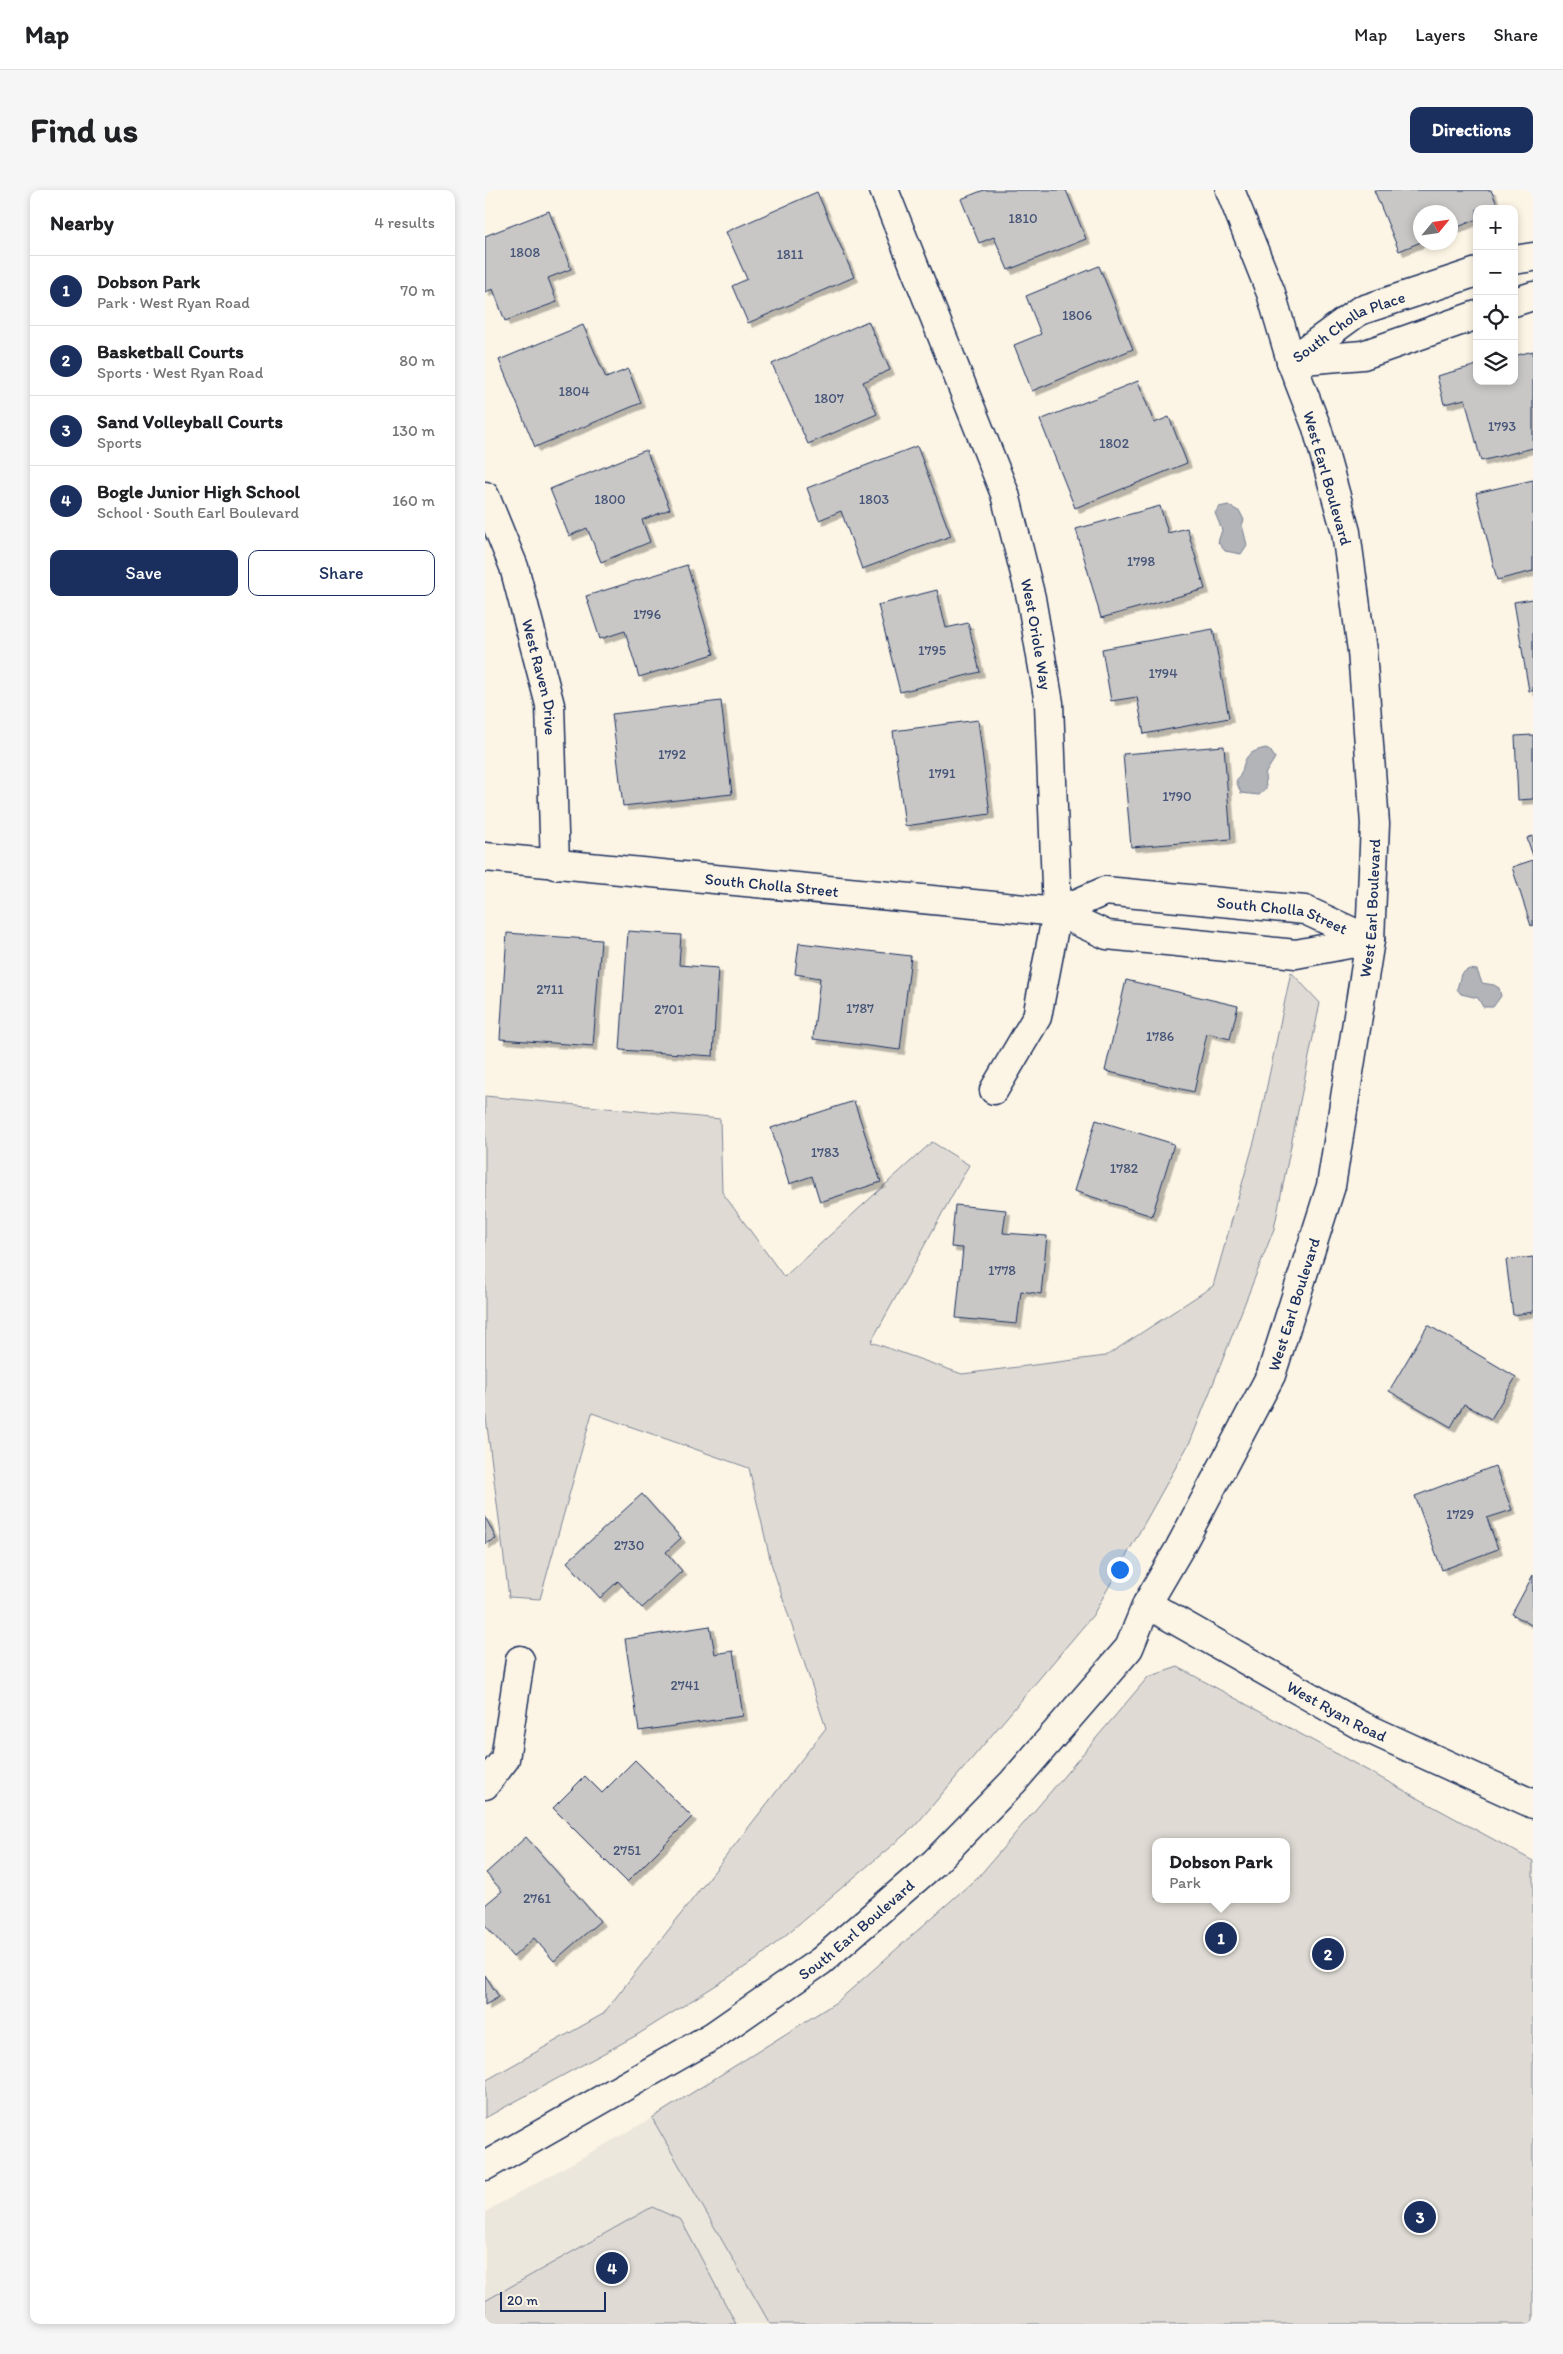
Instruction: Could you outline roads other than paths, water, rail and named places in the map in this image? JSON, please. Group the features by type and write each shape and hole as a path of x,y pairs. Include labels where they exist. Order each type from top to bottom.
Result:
{"street":[{"name":"West Oriole Way","path":"884,190 1005,494 1031,598 1049,703 1057,912 1037,1017 994,1090"},
{"name":"West Earl Boulevard","path":"1147,1604 1179,1549 1271,1374 1331,1186 1370,940 1375,824 1362,650 1346,532 1317,428 1291,361 1271,293 1230,190"},
{"path":"1518,259 1533,257"},
{"name":"South Cholla Place","path":"1291,361 1359,311 1473,273"},
{"path":"1518,301 1533,296"},
{"name":"South Cholla Place","path":"1291,361 1363,355 1473,316"},
{"name":"West Raven Drive","path":"485,496 514,567 550,705 555,865"},
{"name":"South Cholla Street","path":"485,857 1057,912 1107,935 1296,954 1370,940"},
{"name":"South Cholla Street","path":"1057,912 1105,892 1305,910 1370,940"},
{"name":"West Ryan Road","path":"1147,1604 1358,1724 1533,1804"},
{"name":"South Earl Boulevard","path":"485,2166 713,2036 821,1961 890,1903 934,1863 1013,1782 1129,1648 1147,1604"},
{"path":"485,1785 505,1759 520,1660"}],"place":[{"name":"Dobson Park","path":"1221,1938"},
{"name":"Basketball Courts","path":"1328,1954"},
{"name":"Sand Volleyball Courts","path":"1420,2217"},
{"name":"Bogle Junior High School","path":"612,2268"}]}
